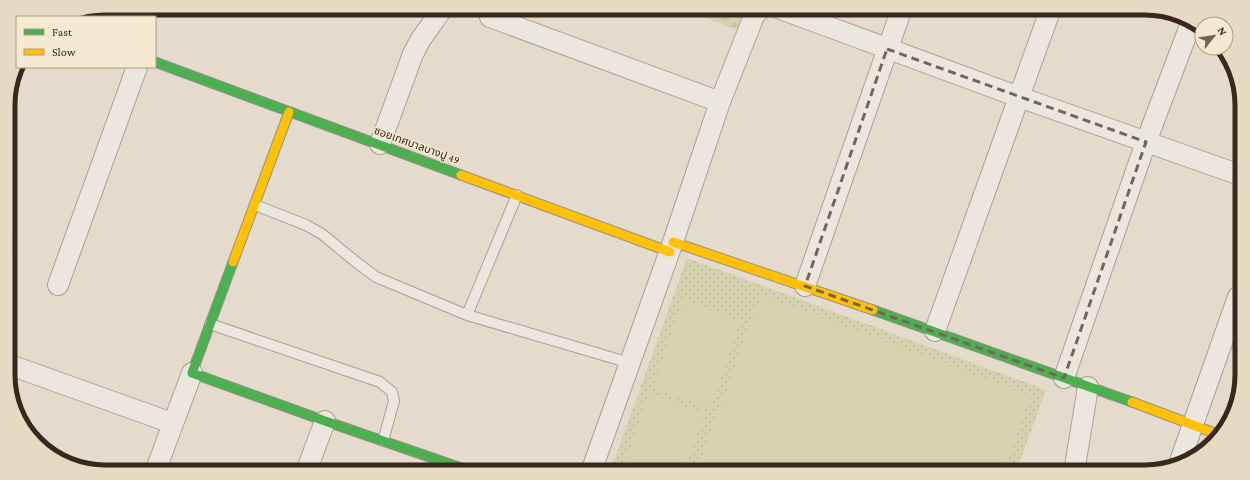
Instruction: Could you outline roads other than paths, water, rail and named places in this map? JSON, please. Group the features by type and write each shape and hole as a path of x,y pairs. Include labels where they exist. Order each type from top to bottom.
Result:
{"street":[{"path":"380,144 413,54 421,39 438,15"},
{"path":"594,465 672,247 720,102 755,15"},
{"path":"797,15 1019,97 1235,173"},
{"path":"805,286 899,15"},
{"path":"935,332 1048,15"},
{"path":"490,17 720,102"},
{"path":"1064,378 1146,142 1190,27"},
{"name":"ซอยเทศบาลบางปู 49","path":"156,62 517,195 672,247 805,286 1214,433"},
{"path":"58,285 136,68"},
{"path":"157,465 289,112"},
{"path":"1181,457 1235,306"},
{"path":"15,366 172,423"},
{"path":"192,373 383,441 443,465"},
{"path":"1075,465 1088,387"},
{"path":"309,465 325,421"}],"lane":[{"path":"467,315 517,195"},
{"path":"255,205 306,224 322,234 376,277 467,315 630,363"},
{"path":"210,324 380,382 392,392 394,401 383,441"}]}
